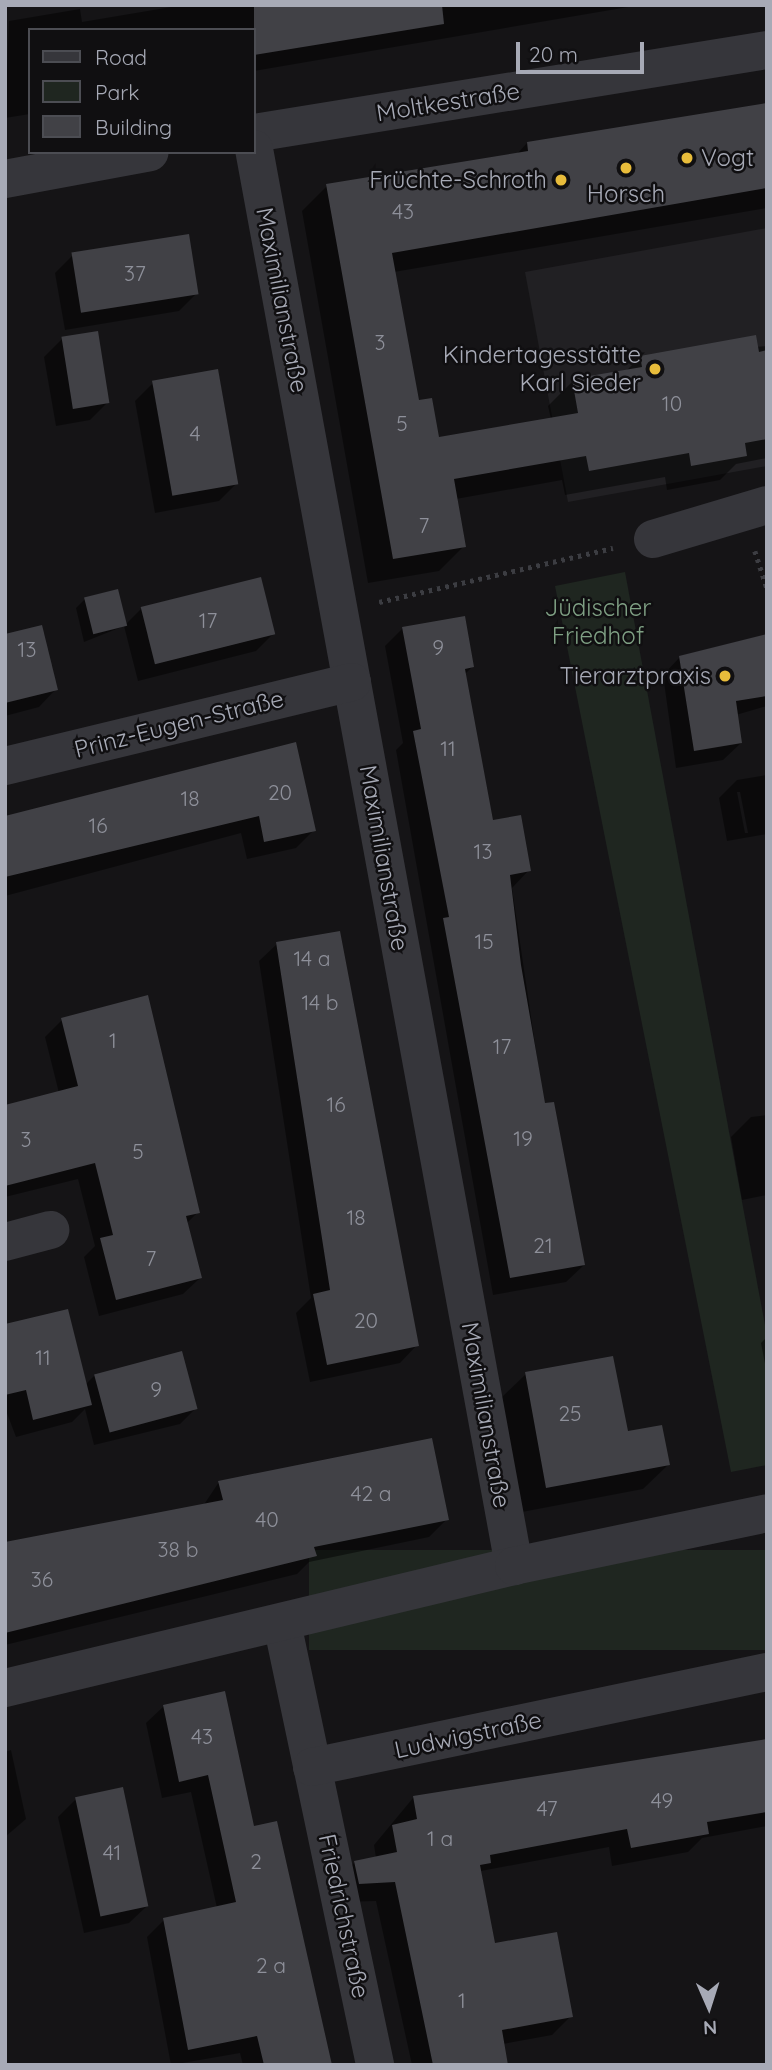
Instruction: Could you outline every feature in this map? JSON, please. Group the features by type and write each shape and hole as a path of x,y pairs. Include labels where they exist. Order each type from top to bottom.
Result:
{"street":[{"name":"Moltkestraße","path":"256,133 767,50"},
{"path":"5,179 139,154"},
{"name":"Maximilianstraße","path":"255,154 341,611 513,1566"},
{"path":"653,539 767,505"},
{"name":"Prinz-Eugen-Straße","path":"5,766 352,681"},
{"path":"5,1242 50,1230"},
{"path":"5,1688 513,1566 767,1513"},
{"path":"282,1623 312,1767"},
{"name":"Ludwigstraße","path":"312,1767 767,1672"},
{"name":"Friedrichstraße","path":"312,1767 375,2065"}],"path":[{"path":"341,611 653,539"}],"shaded area":[{"name":"Kindertagesstätte Karl Sieder","path":"767,228 767,466 568,502 525,272"}],"green space":[{"name":"Jüdischer Friedhof","path":"625,572 767,1336 767,1465 731,1472 555,586"},
{"path":"309,1550 767,1550 767,1650 309,1650"}],"building":[{"path":"254,5 442,5 444,24 256,55"},
{"path":"767,103 767,188 392,253 419,400 432,398 439,437 578,413 572,379 642,367 640,356 756,335 759,352 767,350 767,439 745,443 747,456 691,466 689,453 589,471 586,456 454,479 466,547 393,559 326,184 528,151 527,142"},
{"path":"189,234 199,294 81,313 71,253"},
{"path":"98,331 109,403 73,409 61,337"},
{"path":"218,369 238,484 172,496 152,381"},
{"path":"261,577 275,634 155,664 141,607"},
{"path":"118,589 127,626 93,634 84,597"},
{"path":"465,616 474,667 465,669 493,820 521,815 531,871 510,875 521,965 545,1103 554,1102 585,1265 510,1278 443,918 449,917 413,731 421,729 402,627"},
{"path":"42,625 58,690 5,703 5,634"},
{"name":"Tierarztpraxis","path":"767,634 767,696 736,701 742,743 694,751 679,656"},
{"path":"296,742 316,831 264,842 259,816 5,877 5,816"},
{"path":"340,931 419,1346 327,1365 313,1294 330,1290 276,942"},
{"path":"148,995 200,1213 186,1216 202,1278 116,1300 100,1238 113,1235 95,1163 5,1186 5,1105 78,1086 61,1018"},
{"path":"68,1309 92,1405 33,1420 26,1390 5,1395 5,1324"},
{"path":"182,1351 198,1409 110,1433 94,1375"},
{"path":"613,1356 628,1431 662,1425 670,1465 546,1488 525,1372"},
{"path":"432,1438 449,1520 314,1547 317,1556 5,1633 5,1542 223,1500 218,1481"},
{"path":"225,1691 254,1826 277,1821 332,2065 264,2065 257,2036 188,2050 163,1918 236,1902 208,1775 179,1782 163,1705"},
{"path":"767,1739 767,1812 707,1822 709,1834 631,1848 627,1829 490,1855 491,1863 480,1865 495,1943 557,1932 573,2017 502,2030 508,2065 433,2065 395,1882 359,1884 354,1861 397,1852 392,1825 417,1819 413,1796"},
{"path":"123,1787 148,1906 100,1917 75,1797"}],"place":[{"name":"Vogt","path":"687,158"},
{"name":"Horsch","path":"626,168"},
{"name":"Früchte-Schroth","path":"561,180"},
{"name":"Kindertagesstätte Karl Sieder","path":"655,369"},
{"name":"Tierarztpraxis","path":"725,676"}]}
